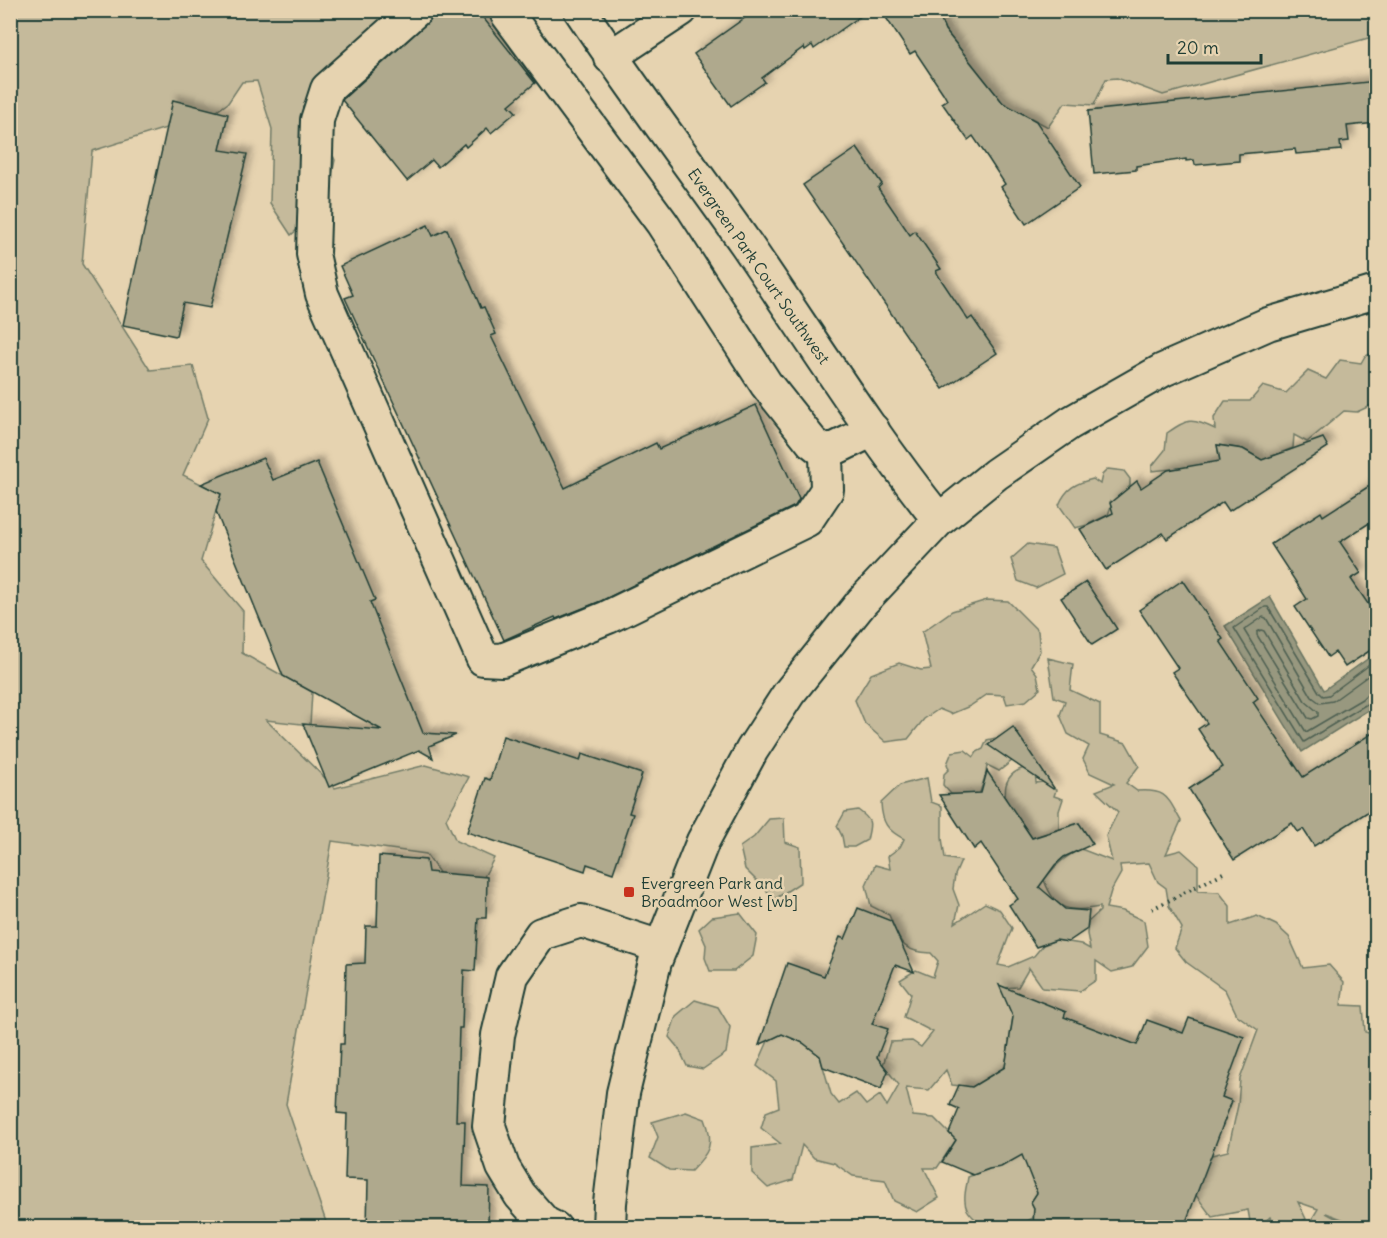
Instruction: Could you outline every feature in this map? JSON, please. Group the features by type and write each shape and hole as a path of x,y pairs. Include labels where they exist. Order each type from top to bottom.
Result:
{"street":[{"path":"416,10 327,89 317,120 312,254 322,294 483,659 502,660 608,617 807,520 827,490 826,453"},
{"path":"506,10 662,223 766,384 812,442 826,453"},
{"name":"Evergreen Park Court Southwest","path":"580,10 610,57 746,244 901,471 939,520"},
{"path":"610,57 681,10"},
{"path":"609,1227 623,1093 655,962 703,841 753,750 789,693 862,602 939,520 996,474 1070,423 1162,370 1268,324 1377,292"},
{"path":"826,453 873,430"},
{"path":"555,1227 544,1222 520,1195 503,1167 489,1126 498,1035 512,976 541,934 582,921 661,947"}],"path":[{"path":"1152,909 1223,873"}],"shaded area":[{"path":"10,11 439,11 416,28 349,50 325,137 335,160 326,204 291,235 270,203 272,129 257,81 242,82 228,103 214,113 92,151 82,264 150,370 193,366 208,418 183,475 221,494 201,561 243,611 242,653 312,692 310,725 266,720 335,788 426,765 469,777 446,819 456,841 494,858 477,890 447,884 426,854 332,841 286,1104 327,1225 330,1227 11,1227"},
{"path":"937,11 1376,11 1376,36 1163,95 1117,78 1106,79 1094,105 1065,103 1048,127 1003,103 945,30"},
{"path":"1376,352 1376,403 1357,412 1344,411 1307,442 1294,435 1293,448 1262,460 1243,449 1217,445 1221,464 1152,471 1152,466 1165,450 1167,433 1185,422 1195,421 1215,429 1214,418 1225,401 1250,401 1263,386 1286,393 1308,371 1326,379 1340,360 1361,363 1365,356"},
{"path":"1108,469 1124,471 1130,479 1130,486 1116,505 1110,501 1108,515 1075,528 1059,505 1062,499 1068,490 1082,482 1093,479 1100,484 1102,475"},
{"path":"1028,544 1054,548 1063,574 1036,588 1018,581 1011,559"},
{"path":"987,600 1008,601 1038,631 1040,651 1031,666 1037,674 1040,689 1026,701 1007,704 1004,695 988,694 970,706 951,714 939,709 924,719 908,739 886,742 865,724 855,700 871,674 899,663 921,670 931,669 922,632 952,611"},
{"path":"1048,658 1073,664 1070,690 1100,704 1100,735 1126,743 1139,766 1126,783 1137,791 1155,791 1169,800 1181,821 1166,854 1181,850 1198,865 1198,891 1219,892 1230,906 1230,925 1257,916 1276,925 1289,937 1303,968 1329,965 1344,982 1341,1005 1363,1006 1365,1032 1376,1035 1376,1227 1363,1227 1326,1213 1352,1227 1307,1227 1318,1209 1298,1202 1306,1219 1292,1227 1275,1227 1270,1217 1259,1227 1251,1227 1248,1210 1212,1217 1192,1190 1204,1157 1228,1151 1238,1105 1240,1079 1258,1030 1237,1015 1225,990 1186,962 1175,948 1182,928 1169,906 1166,888 1158,882 1149,863 1120,865 1121,873 1111,891 1106,908 1123,911 1144,921 1148,946 1132,967 1112,972 1096,961 1096,980 1080,991 1043,988 1029,968 1018,987 1001,988 1013,1017 1005,1067 972,1087 952,1085 946,1070 929,1090 906,1088 913,1116 934,1118 956,1140 937,1168 924,1168 939,1198 917,1212 894,1201 885,1180 853,1176 834,1163 814,1158 802,1145 793,1180 768,1188 752,1173 752,1148 781,1144 761,1128 766,1112 779,1107 776,1081 757,1066 768,1041 782,1034 803,1042 820,1056 831,1094 839,1104 856,1093 866,1105 880,1095 887,1106 899,1085 883,1065 890,1042 912,1041 921,1047 933,1032 904,1017 911,994 900,980 916,970 933,977 938,961 931,953 912,950 902,943 889,915 871,906 866,885 875,865 890,869 888,856 900,847 904,839 886,825 881,803 900,785 927,778 931,802 942,806 942,838 945,858 961,861 955,875 953,889 959,905 955,923 985,903 1000,910 1012,928 998,965 1008,967 1034,956 1043,945 1056,940 1081,944 1090,949 1087,934 1088,922 1100,911 1100,907 1072,909 1065,907 1053,898 1044,880 1060,862 1081,849 1112,861 1106,836 1118,812 1096,791 1114,784 1090,773 1083,759 1089,746 1068,734 1060,715 1065,701 1054,697"},
{"path":"1000,737 1013,760 999,771 987,765 978,799 951,794 943,785 944,774 949,769 947,764 952,752 965,750 974,757 983,749 987,740"},
{"path":"1024,768 1035,770 1036,783 1043,782 1056,790 1054,796 1063,799 1059,811 1059,829 1032,838 1022,823 1015,825 1008,817 1005,794 1007,781"},
{"path":"858,810 870,823 867,840 854,847 844,847 837,826 845,812"},
{"path":"784,818 785,842 800,847 801,882 775,899 745,869 740,847 754,837 769,819"},
{"path":"740,913 757,935 753,956 734,971 710,971 705,958 706,945 699,929 712,917"},
{"path":"695,1000 718,1007 730,1027 726,1053 703,1069 687,1066 679,1049 669,1037 676,1016"},
{"path":"686,1112 705,1119 710,1142 706,1153 691,1171 669,1170 650,1158 658,1137 652,1122"},
{"path":"1023,1138 1037,1193 1031,1202 1034,1208 1033,1218 1018,1225 1002,1228 979,1223 966,1208 965,1195 968,1177 989,1169"}],"water":[{"path":"1270,597 1324,690 1376,653 1376,695 1373,707 1302,752 1225,626"}],"building":[{"path":"441,10 477,10 535,83 509,105 516,112 491,133 487,128 466,147 464,144 438,167 432,160 407,181 342,100"},
{"path":"756,10 869,10 814,49 812,45 805,50 804,47 762,78 765,82 731,106 694,54"},
{"path":"881,10 937,10 945,30 1003,103 1036,121 1080,187 1026,224 1001,187 1005,184 988,158 973,136 968,140 942,103 947,100 915,51 910,54"},
{"path":"1377,81 1377,123 1347,126 1349,141 1340,142 1341,150 1296,154 1295,149 1239,154 1239,161 1195,165 1194,160 1186,161 1186,159 1136,166 1136,170 1094,174 1088,111"},
{"path":"173,100 228,114 220,150 247,154 210,308 183,303 176,336 123,325"},
{"path":"857,148 882,184 878,188 910,235 915,231 941,269 936,271 968,320 972,317 997,353 943,389 803,185"},
{"path":"428,225 433,236 447,229 481,308 484,307 496,334 491,336 565,488 656,443 659,449 756,405 799,499 795,506 601,601 556,619 555,617 504,640 345,298 353,295 340,266"},
{"path":"1323,438 1328,447 1229,511 1223,502 1167,539 1163,533 1106,570 1080,529 1113,513 1110,503 1137,481 1141,488 1168,470 1220,461 1217,445 1243,449 1262,460"},
{"path":"263,458 273,480 317,462 375,600 370,602 423,733 456,735 429,746 433,758 419,750 329,787 303,724 382,730 283,676 216,512 221,494 201,484"},
{"path":"1377,481 1377,518 1340,542 1361,573 1351,579 1377,617 1377,646 1345,667 1335,652 1328,657 1295,607 1307,599 1271,544 1321,512 1323,516"},
{"path":"1183,580 1223,639 1220,641 1258,698 1253,702 1303,777 1377,730 1377,806 1314,846 1303,829 1298,832 1292,823 1234,860 1189,789 1223,767 1198,729 1207,723 1172,672 1178,668 1139,610"},
{"path":"1086,582 1117,629 1092,645 1061,598"},
{"path":"1013,727 1054,788 1053,789 988,745"},
{"path":"503,736 580,761 582,754 642,774 629,813 633,814 613,873 587,864 585,871 467,832 485,778 490,780"},
{"path":"987,771 1032,838 1079,823 1093,844 1064,857 1039,887 1065,909 1089,911 1087,929 1068,942 1056,940 1036,947 1009,905 1018,899 981,843 974,849 939,795 981,793"},
{"path":"379,856 426,860 428,872 487,877 486,918 478,918 475,971 464,970 462,1028 459,1028 456,1121 465,1121 463,1186 489,1187 488,1227 367,1227 368,1180 345,1179 347,1114 337,1113 340,1044 344,1044 346,964 365,963 366,926 377,926"},
{"path":"858,908 891,921 914,972 895,965 872,1024 888,1029 877,1057 888,1071 881,1089 823,1067 820,1056 803,1043 782,1034 759,1045 787,963 824,976 840,937 845,939"},
{"path":"999,985 1066,1012 1064,1017 1137,1045 1147,1020 1183,1033 1189,1018 1244,1037 1222,1097 1232,1101 1184,1227 1033,1227 1034,1208 1031,1202 1037,1193 1022,1155 1001,1167 973,1175 942,1162 956,1140 949,1133 959,1109 950,1105 959,1085 972,1087 1005,1067 1013,1017"}],"place":[{"name":"Evergreen Park and Broadmoor West [wb]","path":"629,892"}]}
